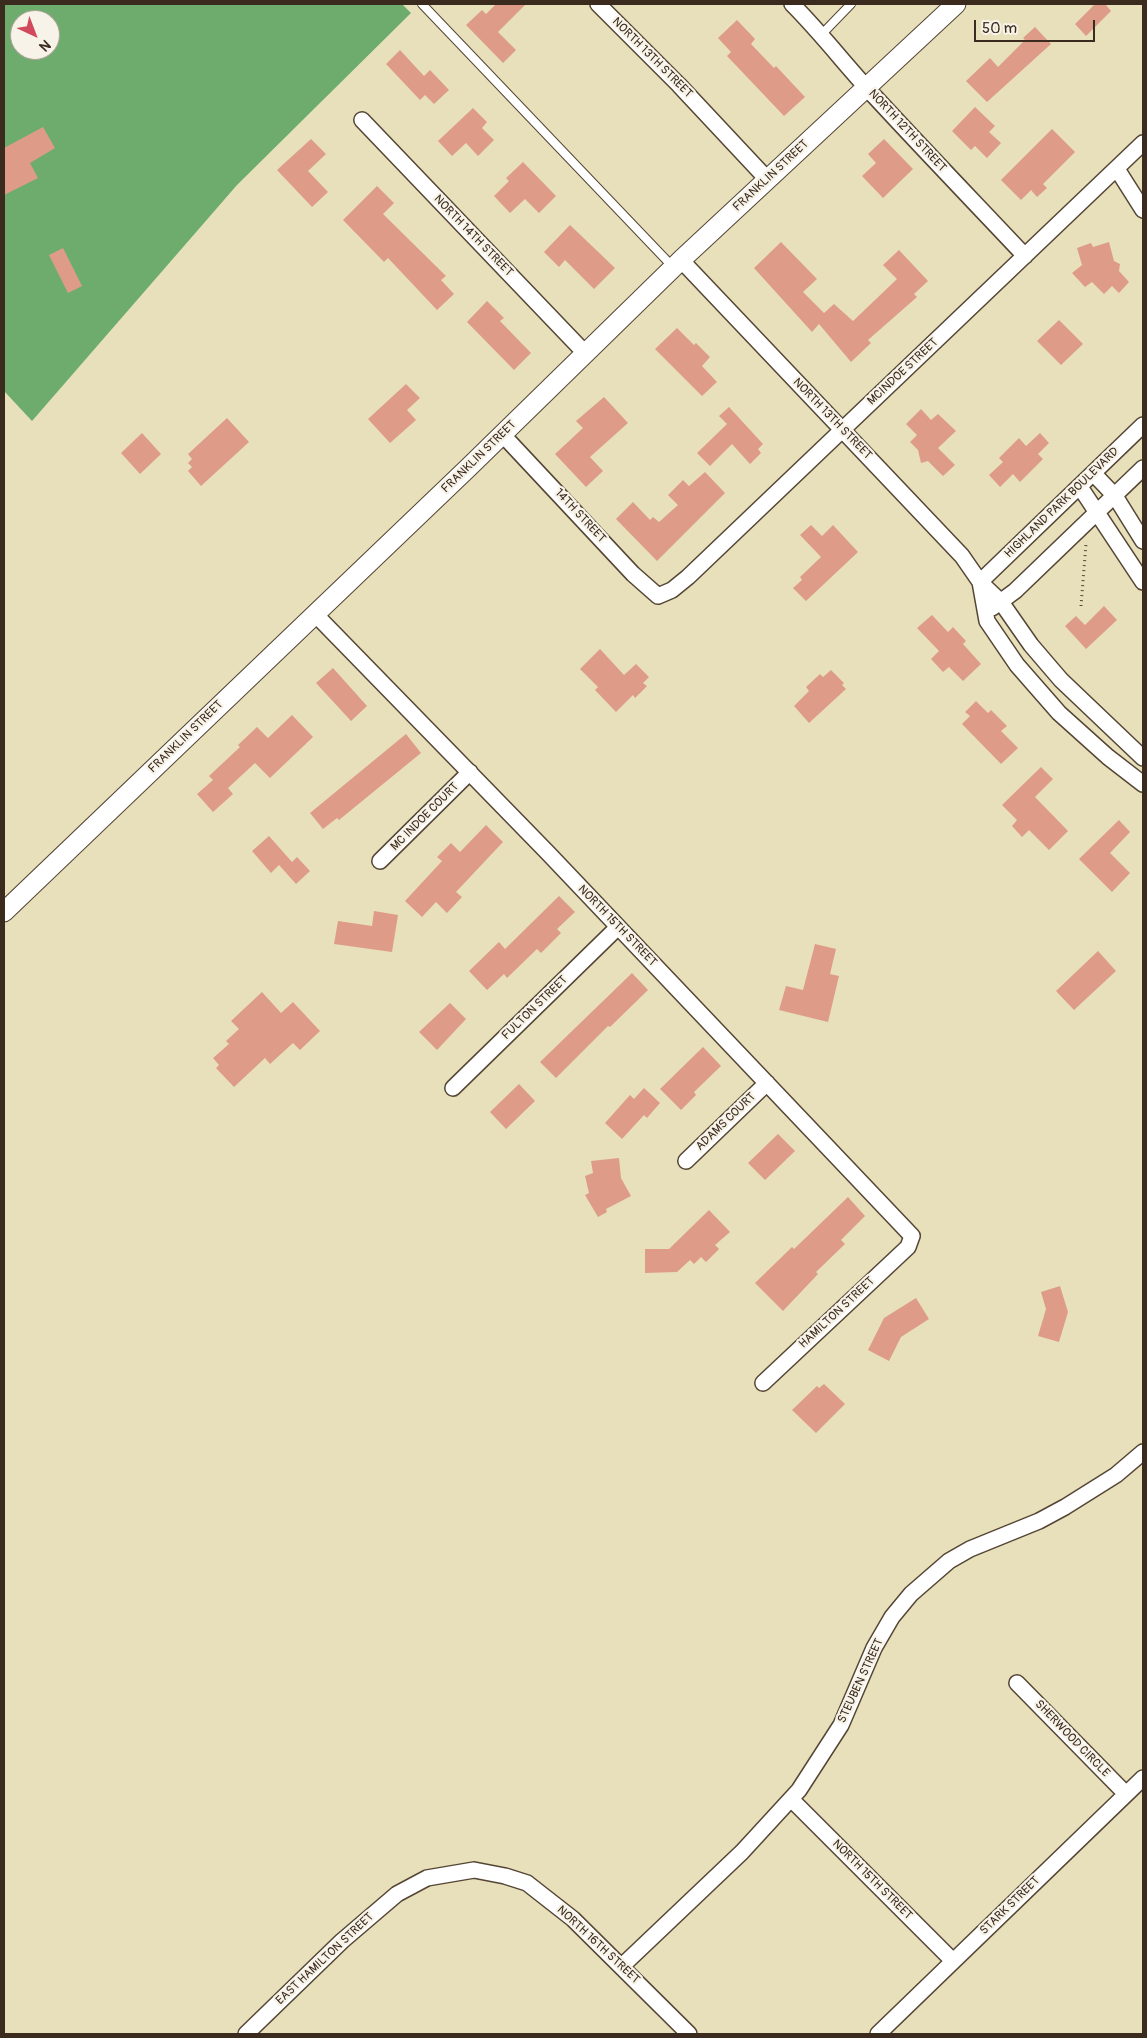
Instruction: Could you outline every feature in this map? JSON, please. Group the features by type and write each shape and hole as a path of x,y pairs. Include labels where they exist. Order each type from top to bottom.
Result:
{"street":[{"name":"NORTH 13TH STREET","path":"598,4 680,85 767,178"},
{"name":"NORTH 12TH STREET","path":"792,4 822,34 866,87 1025,256"},
{"name":"FRANKLIN STREET","path":"4,912 767,178 956,4"},
{"name":"NORTH 14TH STREET","path":"362,120 585,353"},
{"name":"MCINDOE STREET","path":"658,596 672,590 688,577 1142,147"},
{"path":"1117,169 1143,210"},
{"name":"NORTH 13TH STREET","path":"677,264 842,430 962,556 980,582"},
{"name":"HIGHLAND PARK BOULEVARD","path":"980,582 1143,425"},
{"name":"14TH STREET","path":"502,434 633,574 658,596"},
{"path":"984,612 1001,602 1143,468"},
{"path":"1094,474 1114,496 1143,541"},
{"path":"1080,487 1143,582"},
{"path":"980,582 1001,602 1031,645 1060,680 1143,758"},
{"path":"980,582 987,621 1004,648 1060,713 1108,757 1143,784"},
{"name":"NORTH 15TH STREET","path":"315,614 470,772 905,1227 912,1236 910,1242"},
{"name":"MC INDOE COURT","path":"380,861 470,772"},
{"name":"FULTON STREET","path":"453,1088 618,927"},
{"name":"ADAMS COURT","path":"686,1161 767,1083"},
{"name":"HAMILTON STREET","path":"763,1383 908,1247 910,1242"},
{"name":"STEUBEN STREET","path":"622,1966 742,1852 791,1799 841,1725 874,1648 892,1617 911,1594 949,1561 970,1549 1039,1521 1140,1461"},
{"name":"SHERWOOD CIRCLE","path":"1017,1683 1126,1794"},
{"name":"STARK STREET","path":"878,2034 1143,1778"},
{"name":"NORTH 15TH STREET","path":"791,1799 953,1961"},
{"name":"NORTH 16TH STREET","path":"408,1888 427,1878 474,1870 505,1876 527,1883 573,1919 689,2034"},
{"name":"EAST HAMILTON STREET","path":"246,2034 342,1941 397,1894 408,1888"}],"lane":[{"path":"422,4 677,264"},
{"path":"822,34 851,4"}],"path":[{"path":"1079,530 1086,537 1081,606"}],"green space":[{"path":"4,4 402,4 411,13 237,185 32,421 4,391"}],"building":[{"path":"496,4 526,4 498,32 516,50 503,63 466,25 482,10 486,14"},
{"path":"1095,4 1105,4 1111,11 1086,36 1075,24"},
{"path":"737,20 755,39 751,44 774,68 776,66 805,97 784,116 727,56 731,52 718,38"},
{"path":"1035,27 1051,44 987,102 966,81 990,58 998,67"},
{"path":"400,50 424,76 430,70 449,90 434,104 425,95 420,100 386,64"},
{"path":"975,107 995,126 989,132 1001,143 987,158 975,146 971,150 952,131"},
{"path":"473,108 487,122 482,128 494,140 478,156 466,143 452,156 438,141"},
{"path":"43,127 55,148 30,163 38,178 4,195 4,148"},
{"path":"1052,129 1075,152 1043,184 1047,188 1037,197 1031,190 1021,200 1001,180"},
{"path":"311,139 326,154 308,171 328,192 312,207 277,170"},
{"path":"884,139 913,169 883,198 862,176 876,163 868,154"},
{"path":"523,162 556,196 539,213 525,199 510,213 494,196 509,181 506,178"},
{"path":"377,186 394,203 383,214 446,276 441,280 454,294 437,310 388,258 384,262 343,220"},
{"path":"570,225 615,268 594,289 565,260 559,267 544,252"},
{"path":"781,242 817,279 803,292 824,313 834,304 853,321 897,279 883,265 899,250 928,281 914,294 917,297 868,340 871,343 851,362 819,324 812,332 754,268"},
{"path":"1109,242 1114,261 1120,264 1119,271 1129,282 1119,293 1112,286 1104,294 1092,282 1085,287 1072,273 1082,265 1077,248 1091,243 1093,247"},
{"path":"63,248 82,286 68,293 49,255"},
{"path":"487,301 504,318 500,321 531,353 514,370 467,322"},
{"path":"1059,320 1083,344 1061,365 1037,341"},
{"path":"677,328 694,345 696,343 710,357 702,366 717,382 702,396 655,349"},
{"path":"406,384 420,398 407,410 416,420 390,443 368,419"},
{"path":"604,397 628,423 590,457 603,471 586,487 555,454 583,428 576,421"},
{"path":"729,407 763,444 758,449 761,453 750,464 732,444 710,466 697,453 727,424 719,416"},
{"path":"921,409 931,420 938,414 956,431 938,448 955,465 943,476 928,461 921,463 918,450 910,442 917,435 906,424"},
{"path":"227,418 249,442 201,486 188,471 192,467 188,463 192,459 188,454"},
{"path":"142,433 161,454 140,474 121,453"},
{"path":"1040,433 1049,443 1038,454 1043,459 1020,482 1013,474 1000,487 989,475 1003,462 999,458 1019,438 1026,446"},
{"path":"705,472 725,493 657,561 616,519 633,502 650,520 653,517 659,522 678,505 668,495 683,480 689,486"},
{"path":"811,525 822,536 833,525 858,552 806,601 793,588 802,580 800,577 821,557 800,535"},
{"path":"1104,606 1117,620 1086,649 1065,626 1076,616 1085,625"},
{"path":"932,615 948,632 953,627 966,641 963,644 981,664 963,681 949,667 943,672 931,659 939,651 917,628"},
{"path":"600,649 624,675 636,664 649,677 643,683 647,686 635,698 633,695 616,712 595,690 598,687 580,669"},
{"path":"333,668 367,706 351,721 316,683"},
{"path":"831,670 844,683 842,685 846,689 809,723 794,706 809,691 806,687 820,674 823,677"},
{"path":"976,701 988,713 991,710 1007,726 1001,731 1018,748 1001,764 962,724 970,716 965,712"},
{"path":"292,715 313,737 270,778 255,763 228,788 233,794 213,812 197,794 213,780 209,776 240,747 238,745 257,727 268,738"},
{"path":"406,734 421,753 339,820 337,818 323,829 310,813"},
{"path":"1041,767 1053,779 1035,797 1068,831 1049,850 1029,830 1022,837 1012,826 1017,820 1002,805"},
{"path":"1119,820 1130,832 1110,853 1130,873 1112,892 1079,859"},
{"path":"486,825 503,842 456,892 462,897 447,913 436,902 422,917 405,901 442,861 437,857 451,843 460,852"},
{"path":"269,836 292,862 297,857 310,871 296,884 279,865 271,873 252,851"},
{"path":"559,896 575,912 557,929 561,933 541,953 537,949 507,978 504,974 487,990 469,971 499,942 505,949"},
{"path":"374,911 398,915 392,952 334,944 338,921 372,926"},
{"path":"815,944 836,949 830,974 839,976 828,1022 779,1010 786,986 803,990"},
{"path":"1098,951 1116,971 1074,1010 1056,991"},
{"path":"632,973 648,990 610,1027 608,1026 556,1078 540,1062"},
{"path":"262,992 281,1013 293,1002 320,1031 300,1050 293,1043 270,1064 265,1058 234,1087 216,1068 219,1065 213,1058 229,1044 226,1041 239,1029 231,1021"},
{"path":"450,1003 466,1019 437,1050 419,1032"},
{"path":"703,1047 721,1066 694,1092 696,1095 681,1110 660,1089"},
{"path":"519,1084 535,1101 506,1129 490,1112"},
{"path":"644,1088 660,1103 647,1118 644,1115 622,1139 605,1123 630,1095 634,1099"},
{"path":"778,1134 795,1151 765,1180 748,1163"},
{"path":"619,1158 621,1178 631,1196 606,1209 607,1212 598,1217 585,1195 589,1193 585,1176 593,1173 591,1161"},
{"path":"848,1197 865,1216 841,1240 845,1244 816,1272 818,1274 783,1311 755,1283 792,1247 794,1249"},
{"path":"709,1210 730,1232 715,1245 719,1249 706,1262 701,1257 694,1264 690,1260 677,1272 645,1273 645,1249 669,1249"},
{"path":"1060,1286 1068,1312 1059,1342 1038,1336 1046,1309 1041,1292"},
{"path":"916,1298 929,1319 901,1337 889,1361 868,1350 884,1318"},
{"path":"824,1384 845,1404 816,1433 792,1410 817,1386 819,1388"}]}
